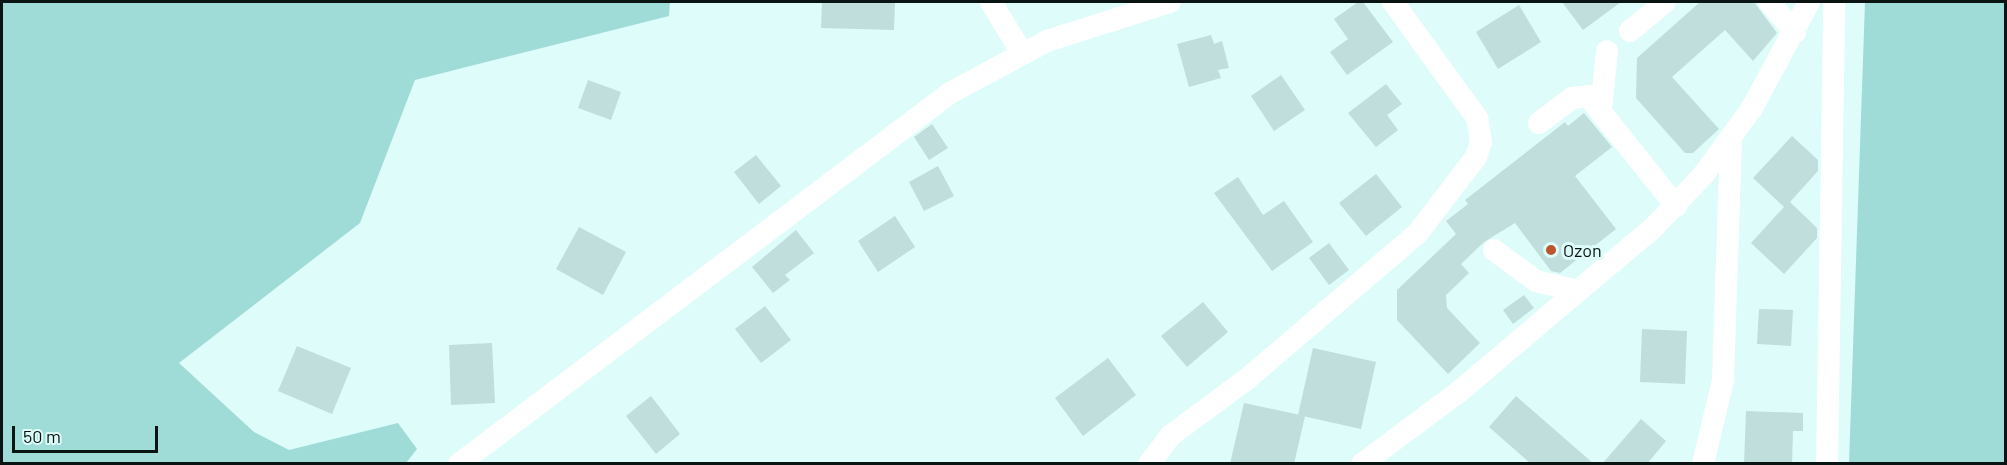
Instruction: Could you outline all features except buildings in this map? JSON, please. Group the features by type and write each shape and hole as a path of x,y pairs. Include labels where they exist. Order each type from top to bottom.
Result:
{"street":[{"path":"991,2 1022,53"},
{"path":"459,464 915,116 1022,53 1085,26 1170,2"},
{"path":"1149,464 1170,436 1247,379 1416,234 1476,157 1481,142 1478,118 1393,2"},
{"path":"1630,31 1665,2"},
{"path":"1769,2 1795,32"},
{"path":"1362,464 1485,371 1676,206 1731,137 1795,32 1809,2"},
{"path":"1827,464 1834,2"},
{"path":"1601,109 1608,51"},
{"path":"1539,123 1581,95 1601,109 1676,206"},
{"path":"1703,464 1723,380 1731,137"},
{"path":"1494,250 1536,281 1578,291"}],"shaded area":[{"path":"2,2 670,2 669,16 415,80 360,223 179,363 254,432 289,450 398,423 417,449 406,463 2,464"},
{"path":"1865,2 2005,2 2005,463 1849,463"}],"place":[{"name":"Ozon","path":"1551,250"}]}
